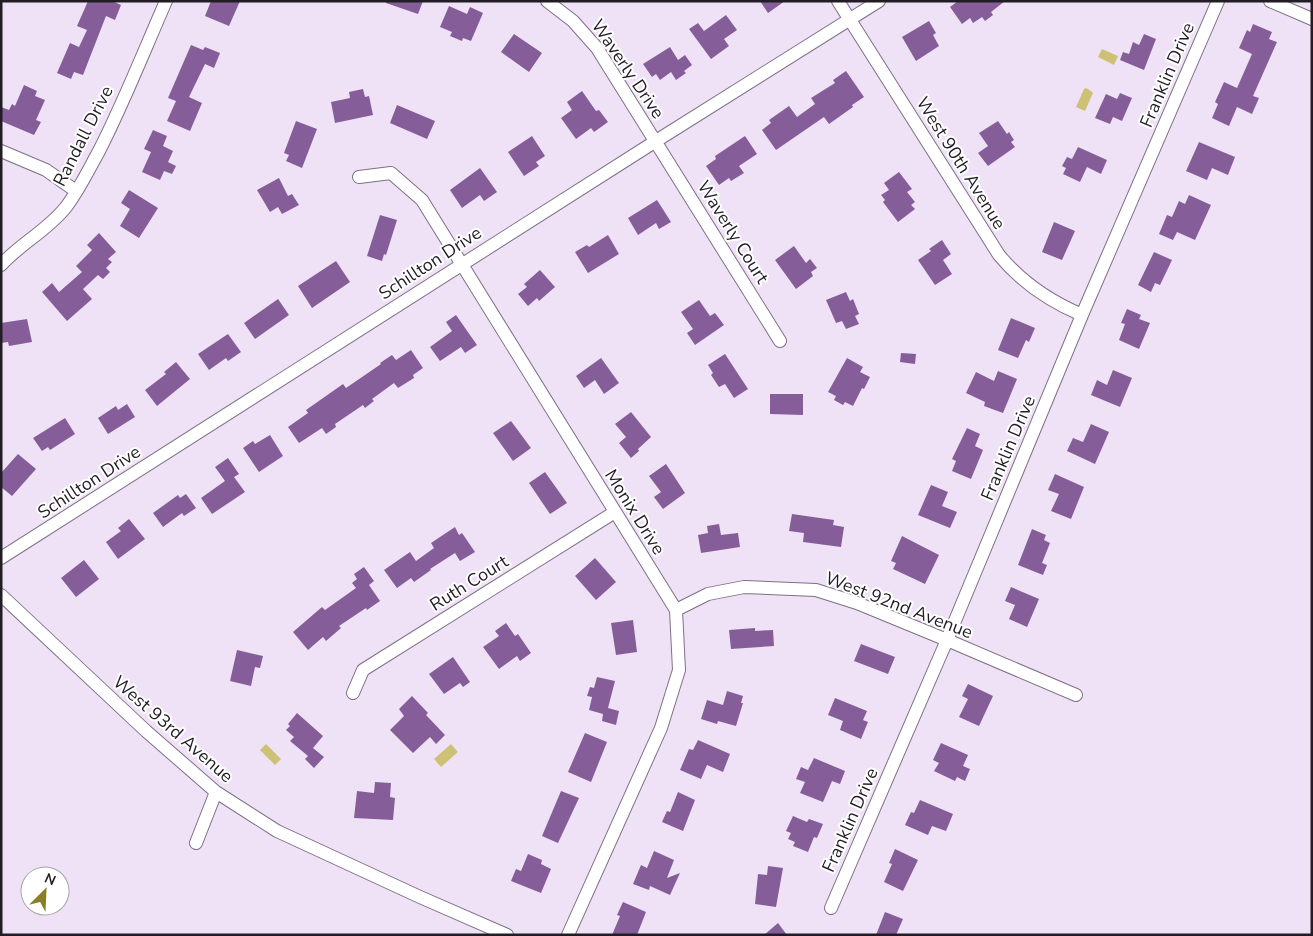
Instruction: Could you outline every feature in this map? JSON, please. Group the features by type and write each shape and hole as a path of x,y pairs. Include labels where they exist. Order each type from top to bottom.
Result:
{"street":[{"name":"Randall Drive","path":"1,265 9,256 49,226 76,191 116,117 166,1"},
{"name":"Waverly Drive","path":"547,1 573,21 589,38 656,141"},
{"name":"West 90th Avenue","path":"838,1 999,255 1017,275 1037,291 1058,304 1082,315"},
{"name":"Schillton Drive","path":"1,558 460,265 879,1"},
{"name":"Franklin Drive","path":"830,908 947,640 1082,315 1218,1"},
{"path":"1270,1 1312,19"},
{"name":"Waverly Court","path":"656,141 780,342"},
{"path":"1,151 46,170 76,191"},
{"name":"Monix Drive","path":"359,177 391,173 422,200 460,265 676,610 679,670 661,728 568,935"},
{"name":"Ruth Court","path":"353,693 363,670 615,512"},
{"name":"West 92nd Avenue","path":"676,610 708,594 744,587 816,590 856,603 1076,695"},
{"name":"West 93rd Avenue","path":"1,595 146,731 216,792 277,831 412,894 507,935"},
{"path":"196,843 216,792"}],"shaded area":[{"path":"1102,49 1118,56 1114,65 1098,57"},
{"path":"1086,88 1093,93 1085,111 1076,107"},
{"path":"266,744 281,759 275,765 260,750"},
{"path":"451,744 458,752 441,767 434,759"}],"building":[{"path":"88,1 112,1 121,5 115,20 106,16 83,75 74,72 71,79 57,73 70,43 79,47 87,30 77,26"},
{"path":"211,1 240,1 229,26 205,16"},
{"path":"386,1 423,1 418,14 386,3"},
{"path":"760,1 785,1 768,13"},
{"path":"958,1 1005,1 991,12 993,15 985,21 982,17 973,23 970,18 962,24 950,7"},
{"path":"449,6 467,14 470,7 483,13 471,41 463,38 462,41 450,36 452,32 440,27"},
{"path":"726,15 737,30 724,39 729,46 711,59 689,29 698,23 704,31"},
{"path":"929,21 936,33 933,35 939,46 916,61 902,37"},
{"path":"1253,24 1272,32 1269,39 1277,42 1253,96 1259,98 1252,114 1237,107 1229,126 1212,118 1218,104 1215,102 1224,82 1237,88 1252,54 1239,48 1247,30 1250,32"},
{"path":"514,34 542,53 529,72 501,52"},
{"path":"1144,34 1156,39 1144,70 1120,60 1123,52 1129,54 1133,42 1139,45"},
{"path":"191,45 203,50 205,47 220,53 214,68 205,64 189,97 202,103 190,131 167,121 176,101 168,98"},
{"path":"670,47 678,60 685,55 692,65 684,71 686,73 676,80 671,72 660,80 656,74 652,77 643,64"},
{"path":"846,71 864,97 829,124 824,117 776,150 762,130 771,123 769,120 789,106 797,117 815,104 811,98 835,83 833,80"},
{"path":"24,85 37,91 35,96 45,100 36,120 41,122 34,135 1,121 1,107 9,110 12,104 15,106"},
{"path":"363,89 365,97 369,96 373,115 335,123 331,102 350,98 349,92"},
{"path":"582,91 596,111 599,110 608,122 594,132 591,128 576,139 561,118 572,110 567,102"},
{"path":"1120,93 1132,98 1122,121 1113,117 1110,124 1095,118 1106,94 1117,99"},
{"path":"397,105 435,121 427,139 390,123"},
{"path":"296,121 317,129 302,168 286,161 289,155 284,153"},
{"path":"998,121 1007,134 1009,132 1014,140 1011,142 1015,147 988,166 978,153 988,146 979,133"},
{"path":"153,130 167,136 163,146 173,151 168,162 176,166 172,174 164,171 160,180 142,172 151,152 144,149"},
{"path":"532,136 545,156 536,162 539,166 524,176 508,152"},
{"path":"745,136 757,154 739,166 744,173 731,181 729,178 719,185 706,166 716,159 715,156"},
{"path":"1199,142 1235,157 1228,175 1212,168 1207,180 1186,171"},
{"path":"1078,147 1107,160 1101,174 1087,167 1080,182 1063,174 1066,168 1062,166 1067,157 1072,159"},
{"path":"480,168 497,192 484,201 480,195 462,208 450,190"},
{"path":"899,172 912,189 907,192 915,202 911,205 915,209 898,222 883,202 885,200 881,195 889,190 884,183"},
{"path":"279,178 288,196 292,194 299,205 282,214 278,207 270,212 257,190"},
{"path":"129,190 158,208 139,238 120,226 130,209 121,203"},
{"path":"1189,195 1211,205 1195,240 1177,232 1173,240 1159,234 1167,215 1172,217 1179,201 1185,204"},
{"path":"657,200 671,222 659,229 656,223 638,235 628,218"},
{"path":"380,215 397,220 386,255 384,254 382,261 367,256"},
{"path":"1054,222 1075,231 1062,260 1042,252"},
{"path":"99,233 116,252 108,259 112,262 106,268 110,272 103,279 98,275 83,289 92,299 67,321 42,292 52,283 59,292 82,272 76,266 92,250 87,245"},
{"path":"608,235 619,254 588,273 575,252 587,245 589,247"},
{"path":"942,240 951,254 943,260 952,274 935,285 918,260"},
{"path":"794,246 806,263 810,259 817,268 811,272 813,276 796,289 775,260"},
{"path":"1154,252 1172,260 1160,285 1155,283 1151,292 1138,285"},
{"path":"336,261 350,282 312,308 298,286"},
{"path":"540,270 555,287 539,301 537,298 528,306 518,294 527,287 524,284"},
{"path":"846,292 850,301 853,299 859,314 855,316 859,324 846,329 842,321 836,323 826,300"},
{"path":"278,299 289,315 255,339 244,323"},
{"path":"699,300 710,316 715,313 724,325 695,345 687,333 693,329 681,312"},
{"path":"1127,309 1141,315 1139,319 1150,323 1139,349 1119,340 1125,324 1121,323"},
{"path":"456,315 477,345 465,353 461,347 440,361 430,347 452,331 446,322"},
{"path":"1011,318 1035,328 1029,342 1026,340 1018,358 998,350"},
{"path":"27,319 32,342 9,346 8,342 1,343 1,323"},
{"path":"228,334 241,352 228,361 226,358 209,370 198,354"},
{"path":"411,350 423,368 413,375 414,378 398,388 394,383 372,399 374,401 365,408 363,405 335,424 336,427 326,434 322,428 299,443 288,427 308,413 306,410 343,384 346,388 392,355 396,360"},
{"path":"901,353 916,354 915,364 900,362"},
{"path":"725,354 748,389 734,398 725,384 719,387 711,375 713,373 708,365"},
{"path":"601,358 619,383 604,394 595,380 584,388 576,376"},
{"path":"847,358 863,367 860,372 870,377 853,406 845,402 843,405 834,400 836,396 828,392"},
{"path":"176,362 190,379 157,406 145,390 166,374 164,372"},
{"path":"1113,370 1132,378 1120,407 1091,395 1097,380 1107,385"},
{"path":"998,371 1017,379 1003,413 984,406 985,402 966,393 976,372 994,381"},
{"path":"770,394 803,394 803,415 770,414"},
{"path":"127,404 135,417 108,434 98,418 116,406 118,410"},
{"path":"631,412 651,437 631,458 619,443 626,437 615,424"},
{"path":"65,418 75,434 50,450 48,447 42,451 33,438"},
{"path":"511,421 531,448 513,461 493,433"},
{"path":"1091,424 1109,432 1095,464 1067,451 1073,438 1083,442"},
{"path":"967,428 980,434 975,446 983,450 971,479 952,471 956,461 952,459"},
{"path":"270,435 283,456 259,472 243,448 253,441 255,444"},
{"path":"18,454 36,469 12,496 1,487 1,473"},
{"path":"228,458 239,474 234,477 245,492 212,514 201,498 225,481 215,467"},
{"path":"666,464 685,493 663,509 654,497 661,492 649,476"},
{"path":"545,472 567,503 550,514 529,483"},
{"path":"1055,474 1084,487 1071,519 1051,511 1059,494 1048,490"},
{"path":"931,485 948,492 942,506 957,512 950,528 918,515"},
{"path":"186,494 196,508 184,516 182,513 163,527 153,513 178,495 180,498"},
{"path":"792,514 834,520 833,525 844,527 841,547 803,542 804,533 789,531"},
{"path":"129,519 145,539 118,559 106,542 121,531 118,528"},
{"path":"719,524 721,535 738,533 740,547 701,553 698,535 708,533 707,526"},
{"path":"455,527 459,535 462,533 475,552 460,561 455,553 414,582 411,578 397,588 384,570 410,552 416,561 434,548 431,543"},
{"path":"1032,529 1046,535 1044,540 1050,543 1042,563 1047,565 1043,575 1018,565"},
{"path":"902,536 939,555 925,584 893,569 896,563 891,561"},
{"path":"595,558 616,582 596,600 575,576"},
{"path":"84,560 99,579 76,597 61,578"},
{"path":"364,567 374,581 369,585 380,601 339,626 341,628 326,641 323,637 308,650 293,632 322,607 325,610 356,588 352,583 357,579 354,574"},
{"path":"1011,587 1039,599 1027,627 1009,619 1015,605 1005,601"},
{"path":"633,620 637,652 616,655 611,623"},
{"path":"506,623 515,636 518,634 531,653 520,661 517,656 499,669 483,647 499,636 495,631"},
{"path":"755,628 755,631 773,630 774,646 731,649 729,630"},
{"path":"861,644 895,657 888,674 854,661"},
{"path":"237,650 263,656 260,668 255,667 251,686 230,681"},
{"path":"453,657 470,682 463,687 460,683 444,694 429,674"},
{"path":"597,677 615,681 608,708 619,711 616,725 602,721 603,714 589,710 592,697 587,696 590,687 594,688"},
{"path":"968,684 993,696 979,726 959,717 968,699 962,696"},
{"path":"727,691 743,696 741,703 743,703 736,726 718,721 717,724 701,719 707,700 723,705"},
{"path":"412,696 428,713 426,715 445,735 436,744 430,737 413,753 390,730 404,716 399,709"},
{"path":"835,698 867,711 863,720 868,722 861,739 840,730 843,721 828,715"},
{"path":"297,713 323,736 313,748 324,757 314,768 305,759 308,756 290,741 294,737 286,730 290,726 288,724"},
{"path":"585,733 607,742 591,782 568,772"},
{"path":"698,740 730,754 723,772 707,765 701,779 680,770 689,749 693,750"},
{"path":"941,743 968,755 963,766 970,769 965,781 957,777 955,781 934,771 939,763 933,760"},
{"path":"814,758 845,771 840,784 832,781 823,802 800,793 805,782 796,779 801,767 808,770"},
{"path":"375,782 391,783 390,797 395,798 393,820 354,818 357,791 374,793"},
{"path":"561,791 579,798 558,843 542,836"},
{"path":"678,792 695,800 683,831 662,822 667,811 670,812"},
{"path":"920,800 953,814 946,831 932,826 928,835 905,825 911,812 914,813"},
{"path":"793,816 807,822 809,819 823,824 817,838 814,837 808,852 793,846 795,842 788,839 791,833 786,831"},
{"path":"895,849 918,860 903,891 884,882 892,864 889,863"},
{"path":"654,851 674,860 667,878 680,873 670,895 650,886 649,890 633,884 641,865 647,868"},
{"path":"528,854 542,860 541,864 551,869 541,893 511,881 516,869 521,871"},
{"path":"768,866 783,868 776,907 755,904 758,874 767,875"},
{"path":"623,902 646,912 637,935 612,935 620,916 617,915"},
{"path":"885,912 903,919 896,935 876,935"},
{"path":"778,923 787,935 764,935"}]}
